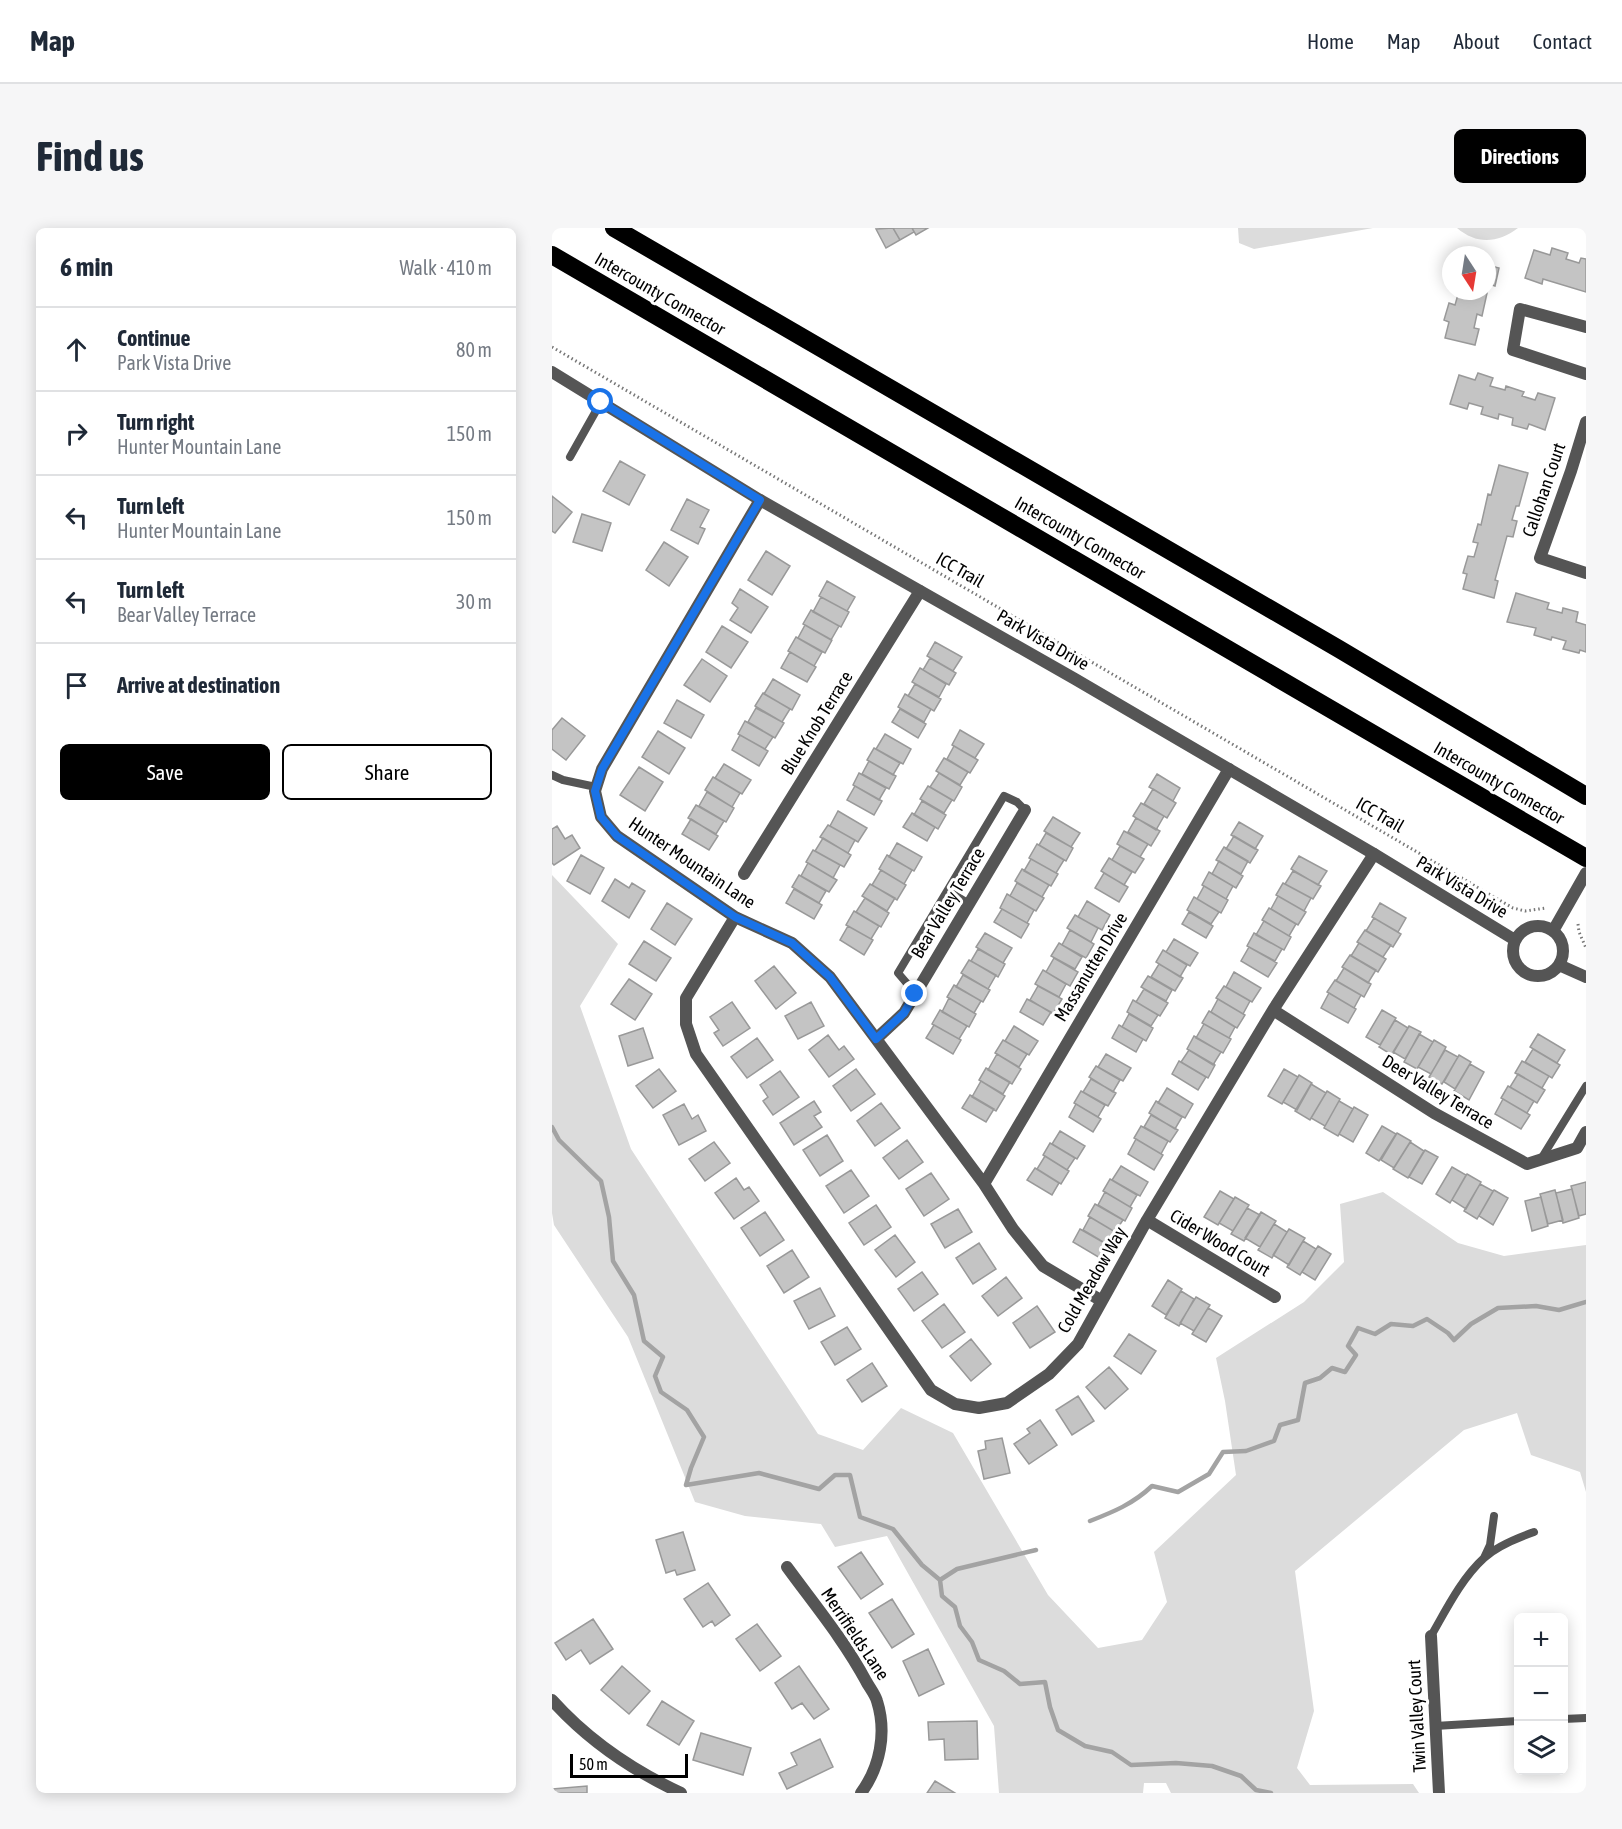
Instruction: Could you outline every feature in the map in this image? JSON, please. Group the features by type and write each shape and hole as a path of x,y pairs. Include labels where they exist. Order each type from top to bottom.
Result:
{"highway":[{"name":"Intercounty Connector","path":"614,228 1349,655 1586,796"},
{"name":"Intercounty Connector","path":"552,255 1586,858"}],"street":[{"path":"1586,327 1520,309 1513,350 1586,374"},
{"name":"Park Vista Drive","path":"552,372 760,500 1229,769 1515,940"},
{"name":"Callohan Court","path":"1586,422 1540,558 1586,573"},
{"path":"596,787 602,769 760,500"},
{"name":"Blue Knob Terrace","path":"744,874 920,591"},
{"name":"Massanutten Drive","path":"984,1184 1229,769"},
{"name":"Hunter Mountain Lane","path":"596,787 601,817 617,836 735,917 792,943 830,977 984,1184 1013,1229 1043,1266 1102,1301"},
{"name":"Bear Valley Terrace","path":"876,1039 904,1013 1025,810"},
{"name":"Cold Meadow Way","path":"735,917 686,998 686,1024 696,1054 932,1390 955,1404 979,1408 1006,1403 1049,1374 1078,1344 1147,1220 1274,1010 1374,854"},
{"path":"1553,931 1586,873"},
{"path":"1540,925 1553,931 1560,939 1563,949 1558,965 1546,975 1529,974 1516,964 1513,948 1515,940 1523,931 1540,925"},
{"path":"1558,965 1586,977"},
{"name":"Deer Valley Terrace","path":"1274,1010 1444,1118 1527,1164 1577,1148 1586,1132"},
{"name":"Cider Wood Court","path":"1147,1220 1275,1297"},
{"name":"Merrifields Lane","path":"787,1567 855,1661 877,1701 881,1744 873,1776 861,1793"},
{"name":"Twin Valley Court","path":"1431,1636 1439,1793"},
{"path":"553,1704 602,1745 681,1793"}],"lane":[{"path":"570,457 601,402"},
{"path":"552,775 562,780 596,787"},
{"path":"915,994 898,973 1004,796 1017,802 1025,810"},
{"path":"948,891 969,904"},
{"path":"1541,1159 1586,1086"},
{"path":"1431,1636 1465,1581 1484,1558 1490,1545 1494,1516"},
{"path":"1484,1558 1502,1546 1534,1532"},
{"path":"1568,1719 1586,1718"},
{"path":"1435,1725 1514,1721"}],"path":[{"name":"ICC Trail","path":"552,347 1513,908 1525,911 1546,908"},
{"path":"1578,924 1586,948"}],"shaded area":[{"path":"1238,228 1373,228 1254,249 1239,243"},
{"path":"1457,228 1518,228 1503,237 1488,240 1472,237"},
{"path":"552,875 618,944 580,1006 631,1149 818,1434 863,1450 901,1408 953,1433 1048,1595 1098,1648 1142,1640 1167,1602 1154,1552 1236,1475 1216,1358 1304,1302 1344,1262 1340,1204 1383,1192 1458,1243 1504,1256 1586,1245 1586,1492 1580,1472 1531,1455 1517,1413 1464,1430 1295,1571 1314,1711 1297,1768 1310,1785 1413,1784 1419,1793 1171,1793 1166,1783 1144,1783 1143,1793 999,1793 994,1726 887,1536 835,1547 821,1524 745,1516 695,1502 628,1337 554,1225 552,1213"}],"building":[{"path":"893,228 912,228 914,232 900,240"},
{"path":"893,228 900,240 886,248 876,229"},
{"path":"912,228 928,228 916,235"},
{"path":"1552,248 1568,253 1566,259 1579,263 1581,258 1586,259 1586,292 1543,279 1542,284 1525,278 1534,250 1550,255"},
{"path":"1456,300 1486,300 1482,316 1477,314 1474,328 1479,329 1475,345 1445,338 1449,322 1444,320 1449,303 1455,305"},
{"path":"1478,373 1493,378 1490,386 1505,390 1506,386 1524,392 1522,396 1535,400 1538,393 1555,398 1545,430 1529,424 1527,429 1512,425 1513,418 1499,414 1498,419 1481,414 1483,407 1469,403 1467,409 1450,404 1459,375 1475,380"},
{"path":"620,461 645,475 629,505 603,491"},
{"path":"1499,465 1528,473 1519,506 1516,506 1512,520 1517,521 1513,537 1507,536 1495,580 1498,581 1494,598 1463,589 1467,574 1463,573 1468,556 1474,557 1478,543 1473,542 1478,524 1481,525 1488,494 1491,495"},
{"path":"552,496 572,512 555,533 552,531"},
{"path":"687,499 709,510 700,527 705,529 698,544 671,530"},
{"path":"582,514 611,523 602,551 573,542"},
{"path":"664,542 688,557 669,586 646,570"},
{"path":"766,551 790,566 772,595 748,580"},
{"path":"827,581 855,597 847,611 819,596"},
{"path":"740,589 768,607 751,633 730,620 738,608 732,603"},
{"path":"1516,593 1549,603 1547,609 1562,613 1563,608 1578,612 1576,622 1586,625 1586,652 1580,650 1579,653 1563,649 1566,641 1534,635 1536,628 1507,622"},
{"path":"821,597 849,612 841,627 813,612"},
{"path":"811,610 839,626 831,640 803,624"},
{"path":"805,625 832,640 825,653 798,638"},
{"path":"722,626 748,642 731,668 706,652"},
{"path":"796,637 822,652 814,666 788,651"},
{"path":"935,642 962,657 953,671 927,656"},
{"path":"790,652 816,667 807,682 781,668"},
{"path":"930,658 956,673 949,685 923,670"},
{"path":"702,659 727,676 710,702 684,685"},
{"path":"920,668 946,684 939,697 912,682"},
{"path":"773,679 800,695 792,710 764,694"},
{"path":"915,684 941,699 934,711 908,696"},
{"path":"763,693 790,709 782,722 755,706"},
{"path":"905,694 931,709 924,722 898,707"},
{"path":"677,700 704,715 691,738 664,723"},
{"path":"756,708 784,723 775,738 748,722"},
{"path":"900,709 926,724 918,738 892,722"},
{"path":"562,718 585,736 566,760 552,749 552,730"},
{"path":"745,721 773,737 765,749 738,734"},
{"path":"960,730 984,744 975,758 952,745"},
{"path":"658,731 685,748 669,774 642,757"},
{"path":"885,734 911,749 903,764 876,749"},
{"path":"740,735 768,751 759,766 732,750"},
{"path":"954,746 978,760 970,773 947,759"},
{"path":"874,748 900,763 893,775 867,760"},
{"path":"944,758 968,772 960,785 936,771"},
{"path":"869,761 896,776 889,789 862,774"},
{"path":"724,764 751,780 742,794 715,778"},
{"path":"639,767 663,782 645,811 620,795"},
{"path":"859,773 886,788 879,800 853,785"},
{"path":"939,773 962,787 954,801 930,787"},
{"path":"1157,774 1180,788 1173,801 1149,787"},
{"path":"713,777 740,793 732,807 705,790"},
{"path":"855,786 882,801 874,815 847,800"},
{"path":"928,786 952,800 944,813 920,799"},
{"path":"1153,789 1176,803 1167,818 1144,804"},
{"path":"707,792 734,808 726,822 699,806"},
{"path":"922,801 946,815 938,829 914,815"},
{"path":"1141,803 1164,816 1156,830 1133,816"},
{"path":"696,805 724,821 716,834 688,818"},
{"path":"838,811 867,828 858,842 830,826"},
{"path":"912,813 935,827 927,841 903,827"},
{"path":"1053,817 1080,833 1071,847 1044,831"},
{"path":"1136,818 1160,831 1151,846 1128,832"},
{"path":"691,819 718,836 709,850 682,834"},
{"path":"1239,822 1263,836 1255,849 1231,835"},
{"path":"828,825 855,840 848,853 820,837"},
{"path":"557,826 565,839 572,835 580,848 554,865 552,863 552,829"},
{"path":"1124,831 1148,844 1140,857 1117,844"},
{"path":"1046,833 1073,848 1066,861 1039,845"},
{"path":"1234,836 1258,850 1250,863 1226,849"},
{"path":"823,838 851,855 844,867 815,851"},
{"path":"897,843 922,857 914,871 889,857"},
{"path":"1037,844 1064,860 1056,873 1029,858"},
{"path":"1120,846 1144,859 1135,873 1112,860"},
{"path":"1224,847 1248,861 1241,874 1216,860"},
{"path":"813,850 840,865 833,878 806,862"},
{"path":"581,855 604,868 590,894 567,881"},
{"path":"887,855 912,870 904,884 879,869"},
{"path":"1299,856 1327,871 1318,885 1291,869"},
{"path":"1109,858 1132,872 1124,885 1101,871"},
{"path":"1031,859 1058,874 1051,886 1024,871"},
{"path":"1219,861 1243,876 1236,888 1212,874"},
{"path":"808,863 837,880 829,892 801,876"},
{"path":"1022,869 1049,885 1042,897 1015,881"},
{"path":"881,870 906,885 897,900 872,885"},
{"path":"1293,871 1321,886 1313,899 1285,884"},
{"path":"1209,872 1233,886 1226,899 1202,885"},
{"path":"1104,873 1128,887 1119,902 1095,888"},
{"path":"799,875 826,891 819,903 792,887"},
{"path":"615,879 629,888 632,883 645,891 629,918 602,901"},
{"path":"1017,883 1044,898 1036,911 1010,896"},
{"path":"1283,883 1311,898 1304,911 1276,895"},
{"path":"870,884 895,898 887,911 862,896"},
{"path":"1204,886 1228,900 1221,913 1197,899"},
{"path":"794,889 822,905 814,919 786,903"},
{"path":"1007,894 1034,910 1027,923 1000,908"},
{"path":"1278,896 1306,912 1298,925 1271,909"},
{"path":"1194,897 1219,912 1211,924 1187,910"},
{"path":"865,898 889,913 881,927 856,912"},
{"path":"1087,901 1110,915 1102,930 1078,917"},
{"path":"667,903 692,919 675,945 651,929"},
{"path":"1380,903 1406,918 1398,932 1372,917"},
{"path":"1269,908 1296,924 1289,936 1262,920"},
{"path":"1002,909 1029,924 1021,938 994,922"},
{"path":"854,911 879,926 871,939 846,925"},
{"path":"1189,912 1213,926 1206,938 1182,924"},
{"path":"1075,915 1098,928 1091,942 1067,928"},
{"path":"1374,918 1401,934 1393,947 1366,931"},
{"path":"1264,921 1291,937 1284,950 1256,935"},
{"path":"848,926 873,940 864,955 840,940"},
{"path":"1070,930 1094,944 1086,958 1062,945"},
{"path":"1365,930 1391,945 1383,957 1357,942"},
{"path":"985,933 1012,948 1003,963 976,947"},
{"path":"1254,933 1282,949 1275,961 1247,946"},
{"path":"1174,939 1198,953 1190,966 1166,952"},
{"path":"644,941 671,958 656,981 629,964"},
{"path":"1059,943 1082,957 1075,969 1051,956"},
{"path":"1359,943 1386,959 1378,972 1351,956"},
{"path":"1249,947 1277,963 1268,977 1241,961"},
{"path":"978,949 1005,964 998,977 971,961"},
{"path":"1163,950 1187,965 1180,977 1156,962"},
{"path":"1350,955 1376,970 1368,983 1342,967"},
{"path":"1054,958 1078,972 1070,986 1046,972"},
{"path":"969,960 996,975 988,989 961,973"},
{"path":"1159,964 1183,978 1175,991 1151,977"},
{"path":"774,966 796,993 776,1009 755,981"},
{"path":"1344,968 1371,984 1364,997 1336,981"},
{"path":"1043,970 1066,984 1059,997 1035,984"},
{"path":"1234,972 1261,988 1252,1002 1226,987"},
{"path":"963,975 990,990 983,1002 956,987"},
{"path":"1148,976 1172,990 1166,1001 1141,987"},
{"path":"629,979 652,994 635,1020 611,1004"},
{"path":"1335,980 1361,995 1354,1008 1327,992"},
{"path":"954,985 981,1001 974,1013 947,997"},
{"path":"1038,986 1062,999 1053,1014 1030,1000"},
{"path":"1224,986 1250,1001 1243,1014 1216,998"},
{"path":"1144,989 1168,1003 1160,1016 1136,1002"},
{"path":"1329,993 1356,1009 1348,1023 1321,1008"},
{"path":"949,998 976,1014 969,1027 942,1012"},
{"path":"1027,999 1051,1012 1043,1025 1020,1012"},
{"path":"1218,999 1245,1015 1237,1028 1211,1012"},
{"path":"1133,1000 1158,1015 1151,1026 1127,1012"},
{"path":"732,1002 750,1028 723,1046 714,1033 719,1030 710,1017"},
{"path":"811,1002 824,1026 798,1039 785,1016"},
{"path":"940,1010 967,1026 959,1039 932,1024"},
{"path":"1382,1010 1396,1018 1380,1045 1366,1037"},
{"path":"1209,1011 1235,1027 1229,1038 1202,1023"},
{"path":"1129,1014 1153,1028 1146,1041 1122,1027"},
{"path":"1395,1020 1408,1028 1392,1055 1379,1047"},
{"path":"1204,1024 1231,1039 1223,1053 1196,1038"},
{"path":"934,1025 961,1040 953,1054 926,1038"},
{"path":"1119,1025 1143,1039 1136,1052 1112,1038"},
{"path":"1014,1026 1038,1041 1029,1055 1005,1041"},
{"path":"1409,1026 1421,1032 1405,1059 1393,1052"},
{"path":"643,1028 653,1058 628,1066 619,1036"},
{"path":"1419,1034 1433,1042 1417,1069 1404,1062"},
{"path":"1538,1034 1565,1050 1557,1063 1530,1047"},
{"path":"828,1035 839,1050 844,1046 854,1059 829,1077 809,1050"},
{"path":"1194,1036 1221,1052 1213,1065 1187,1049"},
{"path":"757,1038 773,1060 747,1078 731,1057"},
{"path":"1003,1040 1027,1054 1019,1067 995,1053"},
{"path":"1434,1040 1446,1047 1431,1074 1418,1067"},
{"path":"1533,1049 1560,1065 1552,1078 1525,1062"},
{"path":"1189,1050 1215,1065 1208,1078 1181,1062"},
{"path":"1445,1050 1458,1057 1442,1084 1429,1077"},
{"path":"997,1054 1021,1069 1012,1084 988,1070"},
{"path":"1106,1054 1131,1068 1123,1081 1098,1067"},
{"path":"1459,1055 1471,1062 1455,1089 1444,1082"},
{"path":"1179,1061 1206,1077 1198,1090 1172,1074"},
{"path":"1522,1061 1549,1076 1542,1088 1515,1073"},
{"path":"1470,1064 1484,1072 1469,1100 1454,1091"},
{"path":"1096,1066 1120,1080 1113,1092 1089,1077"},
{"path":"986,1068 1010,1082 1003,1094 979,1080"},
{"path":"659,1069 676,1091 653,1108 636,1086"},
{"path":"856,1069 875,1094 851,1111 833,1086"},
{"path":"1284,1069 1298,1077 1282,1104 1268,1096"},
{"path":"780,1071 799,1097 773,1115 763,1101 768,1097 760,1085"},
{"path":"1518,1074 1545,1090 1537,1103 1510,1087"},
{"path":"1299,1075 1312,1083 1297,1110 1283,1102"},
{"path":"1091,1079 1116,1093 1108,1106 1083,1092"},
{"path":"981,1081 1005,1096 996,1111 972,1097"},
{"path":"1311,1084 1326,1093 1310,1120 1295,1111"},
{"path":"1508,1086 1534,1101 1527,1113 1501,1098"},
{"path":"1167,1088 1193,1104 1185,1118 1158,1103"},
{"path":"1081,1091 1105,1105 1098,1117 1074,1103"},
{"path":"1327,1091 1340,1099 1325,1126 1311,1118"},
{"path":"970,1095 994,1109 986,1122 962,1108"},
{"path":"1503,1099 1530,1115 1521,1129 1495,1114"},
{"path":"814,1101 821,1112 814,1116 822,1127 794,1145 780,1123"},
{"path":"1156,1101 1182,1117 1175,1129 1149,1113"},
{"path":"1339,1101 1353,1109 1338,1136 1324,1128"},
{"path":"881,1103 900,1128 875,1146 857,1121"},
{"path":"684,1104 692,1119 698,1115 706,1131 679,1145 663,1115"},
{"path":"1076,1104 1101,1119 1093,1132 1069,1117"},
{"path":"1354,1107 1368,1115 1353,1142 1339,1134"},
{"path":"1151,1115 1178,1130 1170,1142 1144,1127"},
{"path":"1141,1126 1168,1141 1161,1154 1134,1138"},
{"path":"1382,1126 1396,1134 1379,1161 1366,1153"},
{"path":"1060,1131 1085,1146 1077,1159 1052,1144"},
{"path":"1397,1133 1411,1141 1394,1168 1381,1160"},
{"path":"827,1135 843,1161 820,1176 803,1150"},
{"path":"1136,1139 1163,1155 1154,1170 1128,1154"},
{"path":"907,1140 923,1162 899,1179 883,1158"},
{"path":"714,1142 730,1163 705,1181 689,1159"},
{"path":"1410,1142 1424,1151 1408,1178 1393,1169"},
{"path":"1050,1143 1075,1158 1067,1170 1043,1155"},
{"path":"1425,1150 1438,1157 1422,1184 1409,1177"},
{"path":"1045,1156 1069,1171 1061,1184 1037,1169"},
{"path":"1121,1166 1148,1182 1140,1196 1112,1180"},
{"path":"1452,1167 1466,1175 1450,1203 1436,1194"},
{"path":"1035,1168 1059,1183 1052,1195 1027,1180"},
{"path":"851,1170 869,1196 844,1213 826,1186"},
{"path":"931,1173 949,1199 924,1216 906,1189"},
{"path":"1467,1174 1481,1182 1466,1209 1452,1200"},
{"path":"736,1178 744,1190 749,1187 759,1201 734,1219 715,1193"},
{"path":"1110,1179 1137,1195 1130,1207 1103,1191"},
{"path":"1586,1182 1586,1214 1579,1216 1571,1186"},
{"path":"1480,1184 1493,1191 1477,1219 1464,1211"},
{"path":"1572,1189 1579,1218 1563,1223 1556,1193"},
{"path":"1494,1190 1508,1198 1493,1225 1479,1216"},
{"path":"1555,1190 1563,1220 1548,1224 1540,1194"},
{"path":"1220,1191 1234,1199 1218,1225 1204,1217"},
{"path":"1105,1192 1132,1208 1125,1221 1098,1205"},
{"path":"1235,1197 1249,1205 1233,1231 1219,1223"},
{"path":"1541,1197 1548,1226 1532,1231 1525,1201"},
{"path":"1095,1204 1123,1220 1115,1232 1088,1216"},
{"path":"876,1205 891,1227 864,1245 849,1223"},
{"path":"1247,1208 1260,1215 1244,1241 1231,1234"},
{"path":"958,1209 972,1232 945,1248 931,1224"},
{"path":"765,1212 784,1240 760,1256 741,1228"},
{"path":"1261,1212 1276,1221 1260,1247 1245,1238"},
{"path":"1090,1217 1117,1233 1110,1246 1083,1230"},
{"path":"1274,1224 1287,1232 1272,1258 1258,1250"},
{"path":"1080,1229 1108,1245 1100,1258 1073,1242"},
{"path":"1289,1229 1305,1238 1289,1265 1273,1255"},
{"path":"895,1235 915,1262 896,1277 875,1250"},
{"path":"1303,1241 1316,1249 1300,1275 1287,1267"},
{"path":"979,1243 996,1269 973,1284 956,1258"},
{"path":"1318,1246 1331,1254 1315,1280 1302,1272"},
{"path":"792,1250 809,1277 784,1293 767,1266"},
{"path":"922,1272 938,1294 914,1311 898,1289"},
{"path":"1006,1277 1022,1298 998,1316 982,1296"},
{"path":"1168,1280 1182,1289 1166,1315 1152,1306"},
{"path":"820,1288 835,1316 809,1329 794,1301"},
{"path":"1181,1291 1194,1299 1179,1326 1165,1318"},
{"path":"1196,1297 1210,1305 1194,1331 1180,1323"},
{"path":"944,1304 965,1332 942,1348 922,1321"},
{"path":"1037,1306 1055,1332 1030,1348 1013,1323"},
{"path":"1208,1308 1222,1316 1206,1342 1192,1334"},
{"path":"847,1327 861,1349 835,1365 821,1342"},
{"path":"1129,1334 1156,1351 1141,1374 1114,1356"},
{"path":"971,1339 991,1364 971,1381 950,1356"},
{"path":"872,1363 887,1386 862,1402 847,1380"},
{"path":"1109,1367 1128,1389 1105,1409 1086,1387"},
{"path":"1078,1396 1094,1421 1072,1435 1056,1410"},
{"path":"1040,1420 1057,1445 1029,1464 1014,1444 1030,1433 1027,1429"},
{"path":"1002,1438 1010,1473 984,1479 978,1451 986,1449 985,1441"},
{"path":"683,1532 695,1570 677,1575 675,1570 666,1573 656,1540"},
{"path":"861,1552 883,1584 861,1599 838,1567"},
{"path":"708,1583 730,1615 715,1626 712,1621 703,1627 684,1599"},
{"path":"892,1599 914,1634 892,1648 869,1613"},
{"path":"593,1619 613,1649 590,1664 581,1650 566,1660 555,1643"},
{"path":"757,1624 781,1656 760,1671 736,1639"},
{"path":"928,1649 944,1684 919,1696 903,1661"},
{"path":"622,1666 650,1691 629,1714 601,1690"},
{"path":"799,1666 829,1709 814,1719 802,1703 792,1709 775,1683"},
{"path":"662,1701 694,1721 679,1745 647,1725"},
{"path":"977,1721 978,1759 945,1760 944,1739 929,1740 928,1722"},
{"path":"701,1733 751,1748 743,1775 693,1760"},
{"path":"820,1739 833,1767 787,1789 779,1773 797,1765 791,1753"},
{"path":"935,1781 955,1793 927,1793"},
{"path":"587,1786 587,1793 552,1793 552,1789"}],"waterway":[{"path":"552,1127 559,1140 601,1181 609,1217 613,1261 634,1295 644,1341 663,1357 655,1376 661,1392 687,1410 704,1437 686,1485 759,1473 819,1489 835,1475 850,1475 860,1517 893,1529 922,1565 940,1580 957,1569 1036,1550"},
{"path":"1090,1521 1130,1503 1152,1486 1178,1492 1209,1474 1223,1452 1246,1451 1274,1441 1280,1425 1298,1420 1305,1383 1320,1378 1332,1368 1345,1372 1356,1355 1348,1346 1358,1328 1375,1334 1391,1324 1413,1326 1427,1319 1448,1333 1454,1340 1471,1324 1498,1308 1536,1306 1559,1310 1586,1302"},
{"path":"940,1580 942,1596 955,1607 960,1626 972,1642 979,1660 1004,1671 1020,1684 1045,1682 1058,1730 1085,1746 1112,1752 1131,1765 1176,1763 1212,1766 1241,1776 1256,1790 1271,1793"}],"route":[{"path":"601,402 760,500 602,769 595,791 601,817 617,836 735,917 792,943 810,957 830,977 876,1039 904,1013 915,994"}]}
